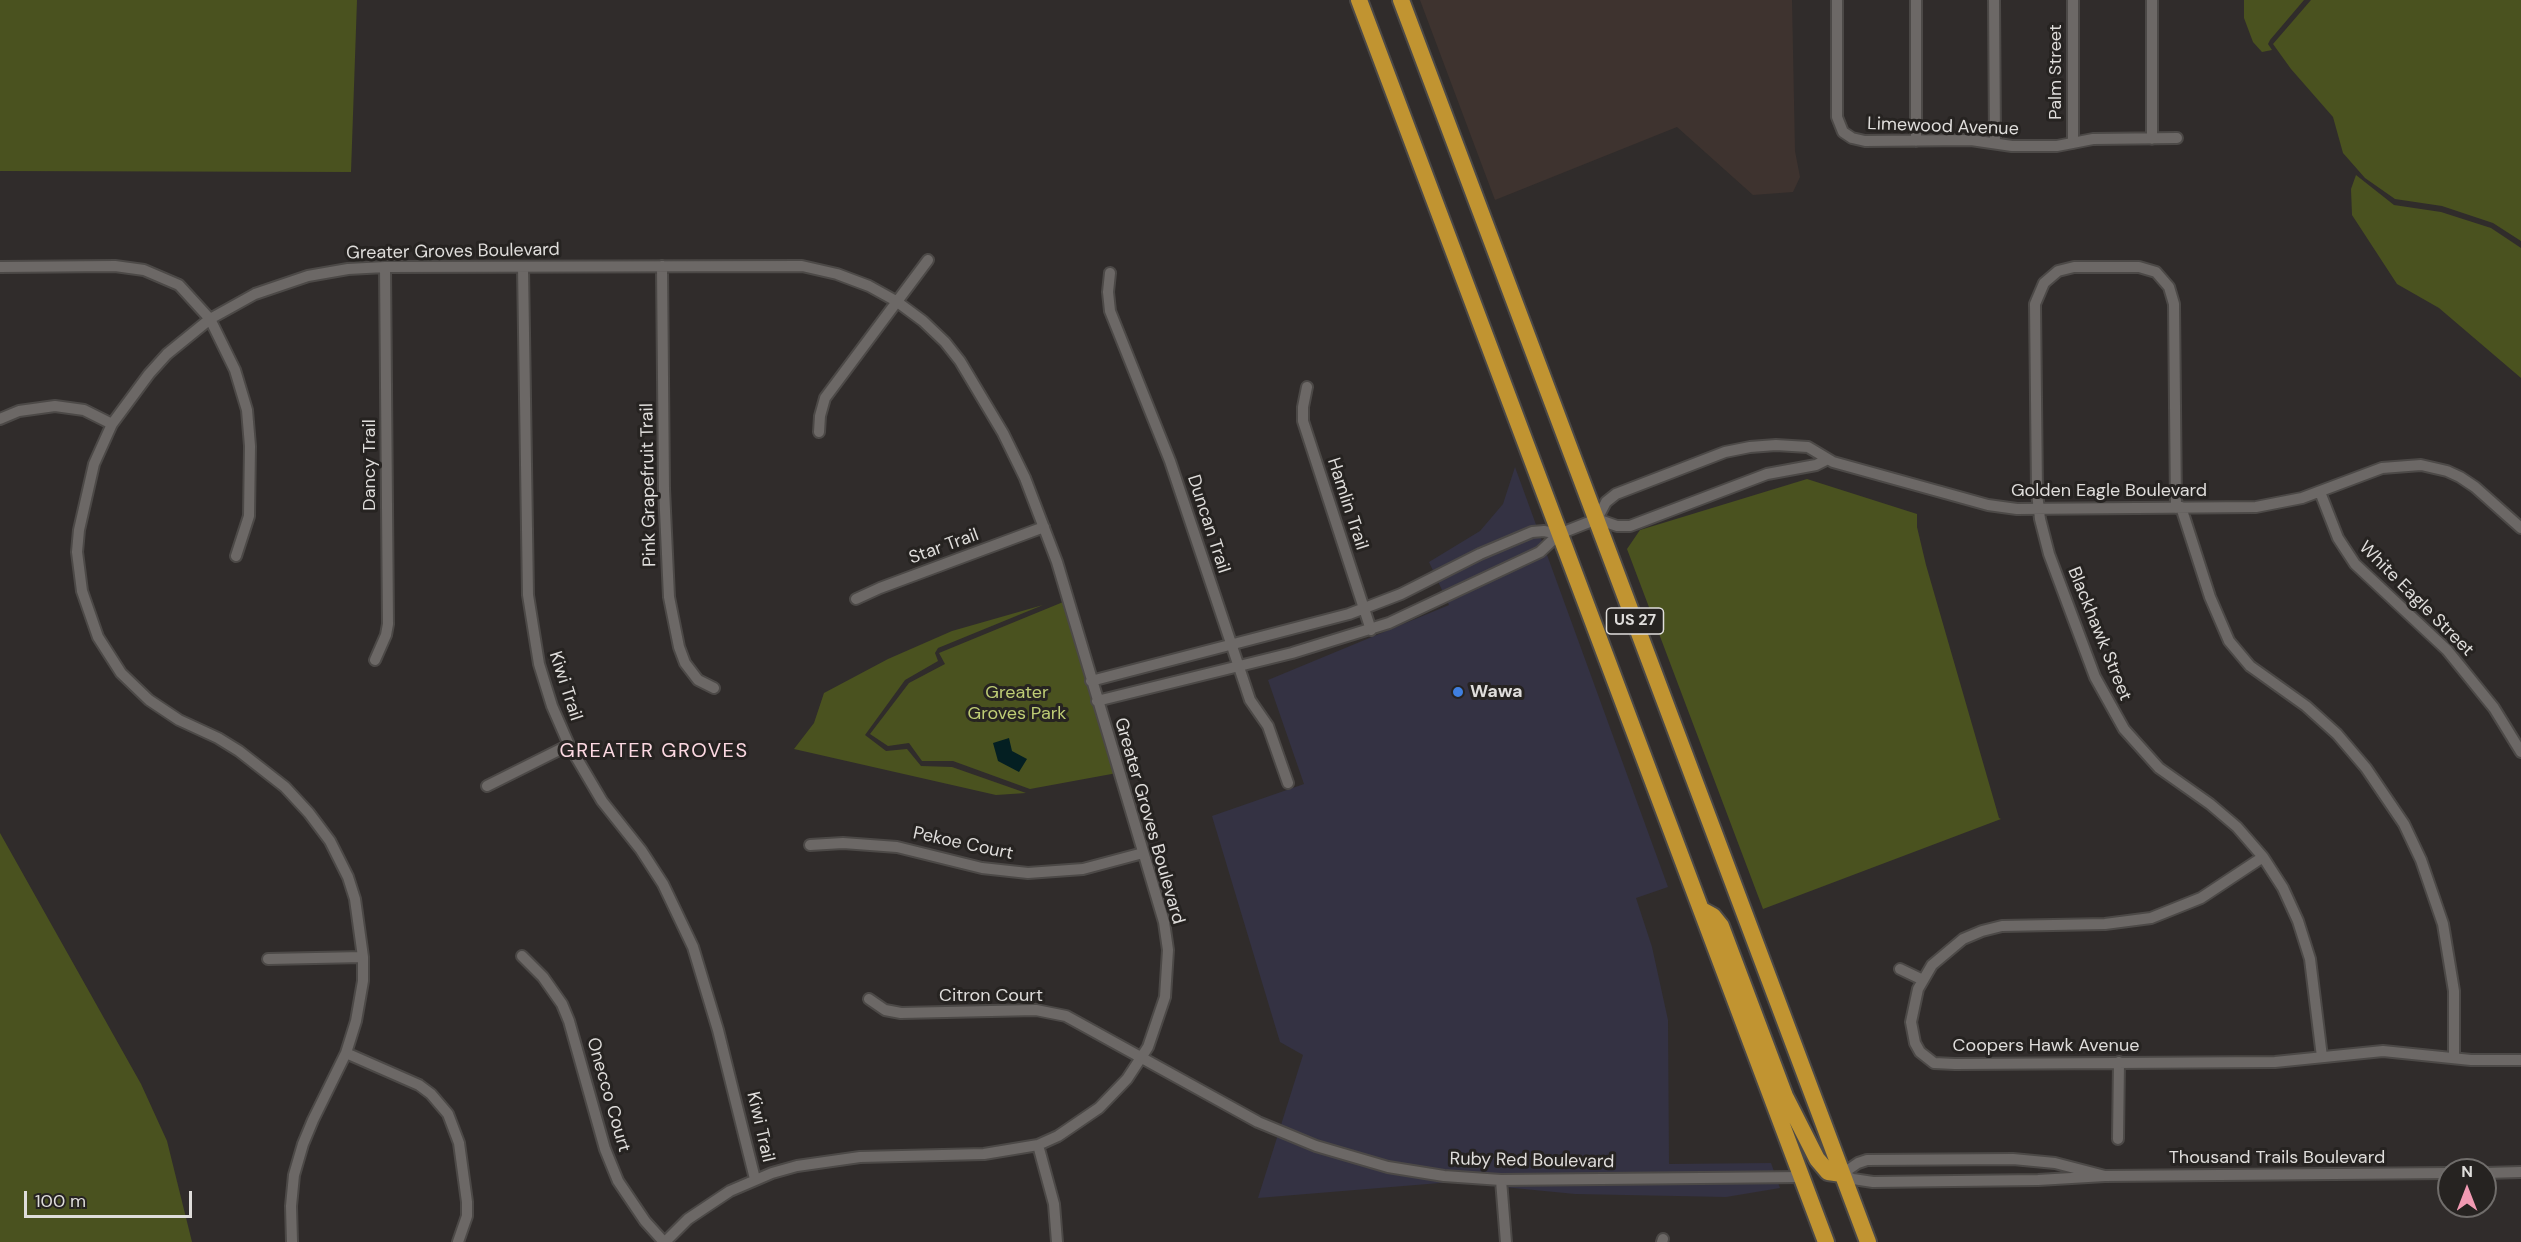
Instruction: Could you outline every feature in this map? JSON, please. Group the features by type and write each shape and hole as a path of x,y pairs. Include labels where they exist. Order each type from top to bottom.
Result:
{"highway":[{"name":"US 27","path":"1359,0 1826,1242"},
{"name":"US 27","path":"1401,0 1868,1242"},
{"path":"1702,910 1713,916 1721,927 1785,1096 1817,1159 1828,1172 1842,1174"}],"street":[{"name":"Limewood Avenue","path":"1837,0 1837,117 1840,127 1847,136 1858,140 1971,140 2012,146 2049,146 2087,140 2177,138"},
{"path":"1916,0 1916,141"},
{"path":"1994,0 1995,143"},
{"name":"Palm Street","path":"2073,0 2073,143"},
{"path":"2152,0 2152,139"},
{"path":"819,432 819,416 825,398 928,260"},
{"name":"Greater Groves Boulevard","path":"292,1242 291,1206 294,1175 303,1144 346,1053 356,1021 363,981 363,957 355,899 348,876 330,841 309,813 278,781 239,751 218,738 179,720 149,700 121,673 98,637 82,591 77,552 79,530 94,464 112,424 149,374 182,341 210,319 255,294 295,279 342,269 385,267 777,265 814,268 859,282 896,301 931,328 960,361 1003,433 1024,478 1057,562 1096,701 1164,922 1168,971 1165,997 1142,1059 1118,1090 1095,1112 1069,1130 1038,1145 984,1154 860,1157 797,1166 755,1179 710,1203 688,1219 664,1242"},
{"path":"0,267 115,266 144,270 179,285 210,319 235,370 247,410 250,446 249,516 236,556"},
{"name":"Pink Grapefruit Trail","path":"662,266 664,489 669,597 678,647 685,663 698,680 714,688"},
{"name":"Dancy Trail","path":"375,660 386,635 388,624 385,267"},
{"name":"Kiwi Trail","path":"523,267 528,595 539,664 552,706 569,745 602,801 641,850 663,884 684,925 704,976 755,1179"},
{"name":"Blackhawk Street","path":"2178,507 2174,304 2169,287 2156,272 2139,267 2074,267 2058,271 2051,275 2039,291 2035,304 2038,510 2049,554 2091,666 2116,718 2150,759 2169,776 2219,811 2263,857 2288,898 2306,946 2315,988 2322,1057"},
{"name":"Duncan Trail","path":"1110,273 1108,292 1110,311 1170,461 1250,700 1268,726 1288,783"},
{"name":"Hamlin Trail","path":"1307,387 1303,421 1371,630"},
{"path":"0,419 19,411 56,406 84,410 112,424"},
{"name":"Golden Eagle Boulevard","path":"1597,519 1606,502 1616,494 1737,449 1763,445 1808,447 1821,453 1826,460 1988,505 2038,510 2256,507 2302,498 2382,468 2408,464 2447,471 2475,487 2521,528"},
{"path":"1597,519 1617,526 1630,526 1767,474 1816,465 1826,460"},
{"name":"White Eagle Street","path":"2320,492 2338,538 2355,564 2447,650 2493,708 2521,752"},
{"path":"2178,507 2210,597 2229,642 2250,666 2306,706 2337,734 2367,768 2404,824 2425,869 2443,924 2454,991 2454,1057"},
{"name":"Greater Groves Boulevard","path":"1096,701 1371,630 1431,605 1539,552 1559,534 1597,519"},
{"name":"Star Trail","path":"856,599 1044,527"},
{"name":"Greater Groves Boulevard","path":"1091,681 1232,646 1365,609 1420,586 1480,554 1532,532 1544,531 1559,534"},
{"path":"487,786 569,745"},
{"name":"Pekoe Court","path":"810,844 843,843 897,847 982,868 1028,873 1083,869 1143,853"},
{"name":"Coopers Hawk Avenue","path":"2263,857 2201,898 2151,918 2117,924 2013,926 1982,931 1963,939 1946,950 1932,965 1923,980 1913,1007 1911,1029 1920,1052 1934,1063 2275,1062 2383,1051 2521,1060"},
{"name":"Onecco Court","path":"522,956 543,977 562,1004 569,1020 605,1149 618,1181 645,1221 664,1242"},
{"path":"268,959 363,957"},
{"path":"1900,969 1923,980"},
{"name":"Citron Court","path":"869,999 885,1010 901,1013 1036,1010 1055,1013 1076,1021 1142,1059"},
{"path":"346,1053 419,1085 431,1094 448,1114 459,1143 467,1202 467,1216 458,1242"},
{"name":"Ruby Red Boulevard","path":"1142,1059 1238,1112 1316,1146 1388,1167 1444,1176 1501,1180 1802,1177"},
{"path":"2118,1139 2119,1062"},
{"path":"1038,1145 1054,1204 1057,1242"},
{"name":"Thousand Trails Boulevard","path":"1842,1174 1867,1160 1941,1160 2040,1161 2105,1176"},
{"path":"1941,1160 1941,1181"},
{"path":"2497,1173 2521,1172"},
{"name":"Thousand Trails Boulevard","path":"1842,1174 1862,1182 2038,1180 2105,1176 2437,1173"},
{"path":"1501,1180 1506,1242"}],"shaded area":[{"path":"1420,0 1792,0 1795,151 1800,177 1793,192 1753,195 1677,127 1495,200"},
{"path":"1515,467 1668,887 1636,898 1652,947 1668,1020 1669,1164 1771,1163 1780,1188 1726,1197 1575,1194 1452,1182 1258,1198 1303,1055 1280,1042 1212,816 1304,784 1268,680 1449,605 1429,562 1480,531 1503,504"}],"green space":[{"path":"0,0 357,0 351,172 0,171"},
{"path":"2244,0 2304,0 2270,40 2268,44 2272,50 2262,52 2253,42 2244,18"},
{"path":"2311,0 2521,0 2521,241 2493,223 2442,206 2395,199 2365,178 2343,153 2333,117 2291,69 2273,44"},
{"path":"2356,175 2394,205 2441,212 2491,228 2521,248 2521,378 2439,308 2397,284 2352,215 2351,189"},
{"path":"1807,479 1917,514 1917,527 1926,565 2001,819 1763,909 1627,549 1640,530"},
{"name":"Greater Groves Park","path":"1068,600 1117,773 1030,789 953,761 922,761 909,743 888,746 870,734 909,683 945,664 939,653"},
{"path":"1043,605 938,648 935,653 938,661 905,680 865,735 886,751 907,749 921,766 952,767 1026,793 996,795 794,749 814,723 824,693 888,659 952,631"},
{"path":"0,833 141,1084 167,1141 192,1242 0,1242"}],"water":[{"path":"1009,738 1012,751 1027,759 1019,772 998,761 993,743"}],"place":[{"name":"Wawa","path":"1458,692"}],"district":[{"name":"GREATER GROVES","path":"654,752"}]}
